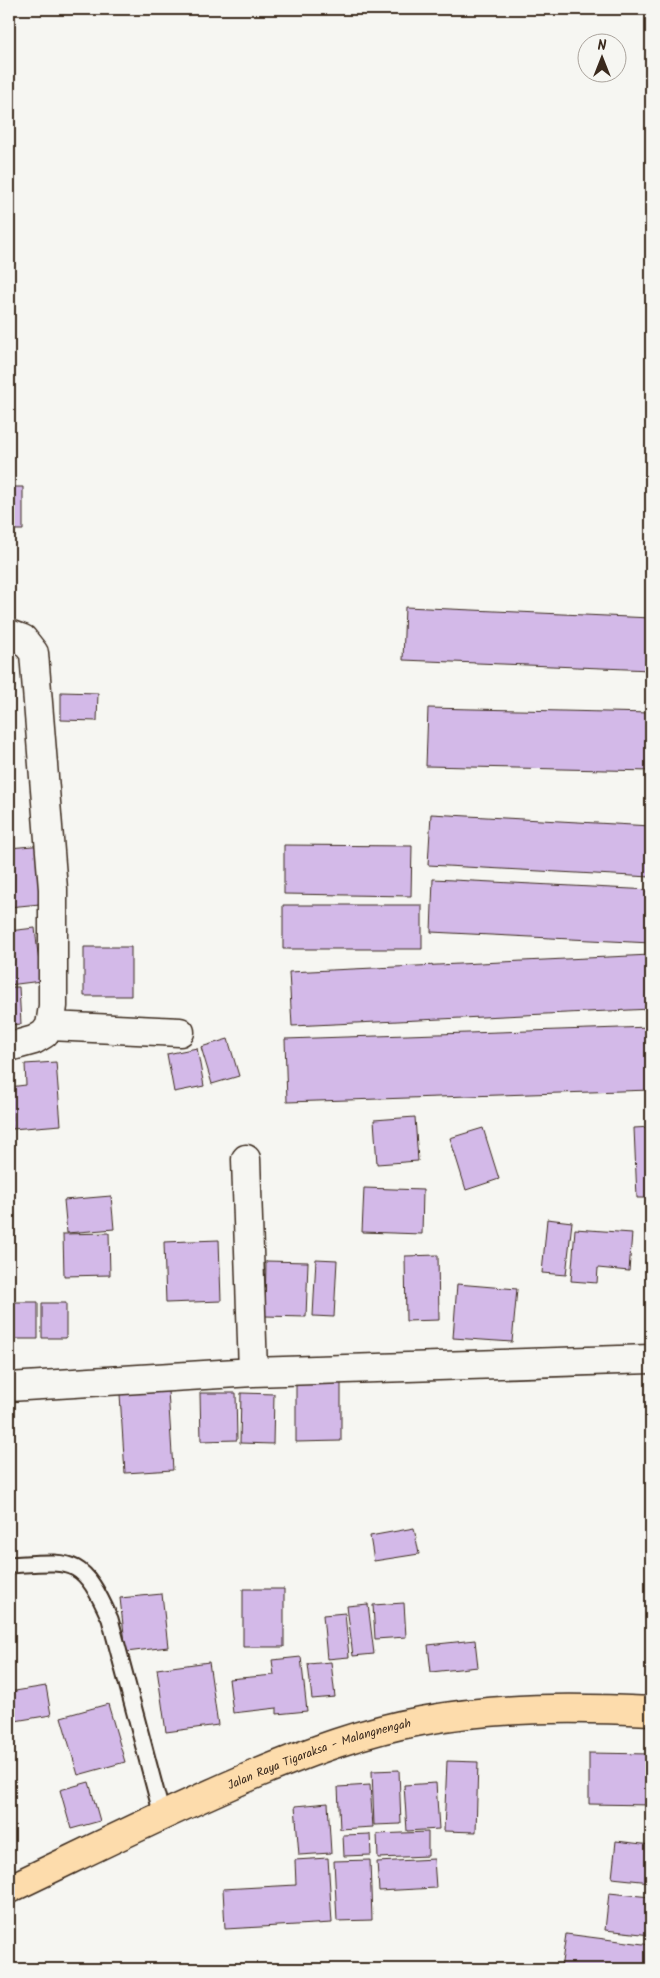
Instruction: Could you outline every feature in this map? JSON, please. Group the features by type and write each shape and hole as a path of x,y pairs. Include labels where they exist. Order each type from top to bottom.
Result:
{"main road":[{"name":"Jalan Raya Tigaraksa - Malangnengah","path":"9,1889 194,1799 312,1751 362,1735 422,1721 508,1710 581,1707 651,1711"}],"street":[{"path":"9,634 23,640 34,653 38,676 53,890 53,1006 50,1026 44,1034 34,1040 9,1047"},
{"path":"50,1026 180,1032"},
{"path":"246,1158 253,1372"},
{"path":"9,1387 253,1372 651,1359"}],"lane":[{"path":"9,1565 56,1562 76,1568 88,1577 110,1620 162,1815"}],"building":[{"path":"9,487 23,487 23,530 9,530"},
{"path":"405,607 651,618 651,670 403,660"},
{"path":"61,692 98,693 97,721 61,720"},
{"path":"428,708 651,713 651,771 426,766"},
{"path":"431,814 651,826 651,877 428,865"},
{"path":"44,845 50,903 9,907 9,848"},
{"path":"284,845 412,846 411,896 284,894"},
{"path":"433,879 651,890 651,943 431,932"},
{"path":"283,905 422,905 422,949 283,949"},
{"path":"35,928 41,981 9,985 9,931"},
{"path":"84,947 131,947 131,996 84,996"},
{"path":"651,955 651,1009 292,1026 289,972"},
{"path":"9,987 19,987 21,1024 9,1025"},
{"path":"651,1027 651,1090 287,1102 285,1039"},
{"path":"228,1039 239,1076 212,1084 201,1047"},
{"path":"197,1048 204,1086 174,1092 167,1054"},
{"path":"56,1062 61,1125 12,1129 9,1087 26,1085 25,1064"},
{"path":"415,1117 418,1161 377,1164 374,1120"},
{"path":"651,1127 651,1198 637,1198 634,1128"},
{"path":"483,1128 499,1179 466,1190 450,1138"},
{"path":"364,1188 423,1190 422,1234 362,1232"},
{"path":"111,1196 114,1229 67,1233 64,1200"},
{"path":"547,1219 572,1222 566,1275 542,1273"},
{"path":"575,1229 632,1233 629,1271 598,1268 597,1283 571,1281"},
{"path":"109,1233 110,1275 64,1276 63,1234"},
{"path":"219,1240 221,1301 166,1303 164,1242"},
{"path":"438,1255 439,1320 406,1321 405,1256"},
{"path":"316,1259 337,1260 334,1317 313,1316"},
{"path":"266,1261 308,1262 306,1317 265,1316"},
{"path":"457,1284 517,1289 512,1342 453,1338"},
{"path":"9,1286 11,1343 9,1343"},
{"path":"14,1302 38,1302 38,1339 14,1339"},
{"path":"42,1303 66,1303 66,1338 42,1338"},
{"path":"296,1383 341,1383 341,1441 296,1442"},
{"path":"168,1391 173,1470 125,1473 120,1394"},
{"path":"200,1393 236,1393 237,1440 201,1441"},
{"path":"241,1393 274,1394 273,1444 240,1443"},
{"path":"414,1528 419,1554 374,1561 370,1536"},
{"path":"243,1589 284,1589 284,1647 243,1647"},
{"path":"162,1594 168,1647 126,1652 120,1598"},
{"path":"404,1603 406,1637 375,1639 373,1605"},
{"path":"368,1604 374,1654 353,1656 347,1606"},
{"path":"345,1613 349,1657 327,1659 323,1615"},
{"path":"475,1640 478,1667 431,1672 428,1645"},
{"path":"301,1657 307,1711 277,1714 277,1708 233,1713 229,1679 274,1675 272,1660"},
{"path":"209,1662 218,1725 166,1732 157,1669"},
{"path":"331,1662 335,1697 312,1699 308,1664"},
{"path":"46,1686 51,1715 9,1722 9,1692"},
{"path":"108,1704 125,1762 78,1775 61,1717"},
{"path":"589,1753 651,1754 651,1805 589,1804"},
{"path":"447,1761 478,1762 476,1832 444,1831"},
{"path":"399,1770 401,1824 374,1825 372,1771"},
{"path":"89,1782 100,1821 71,1829 60,1790"},
{"path":"436,1783 439,1829 407,1831 404,1785"},
{"path":"370,1785 373,1827 340,1829 338,1787"},
{"path":"328,1803 331,1853 299,1855 295,1806"},
{"path":"428,1832 428,1856 378,1858 377,1834"},
{"path":"370,1834 371,1855 344,1856 343,1835"},
{"path":"616,1841 651,1845 651,1882 612,1878"},
{"path":"328,1858 332,1923 225,1929 223,1889 296,1885 295,1860"},
{"path":"434,1859 436,1888 379,1891 377,1862"},
{"path":"370,1860 372,1920 337,1921 334,1861"},
{"path":"609,1893 651,1897 651,1935 605,1930"},
{"path":"566,1934 651,1945 651,1969 561,1969"}]}
